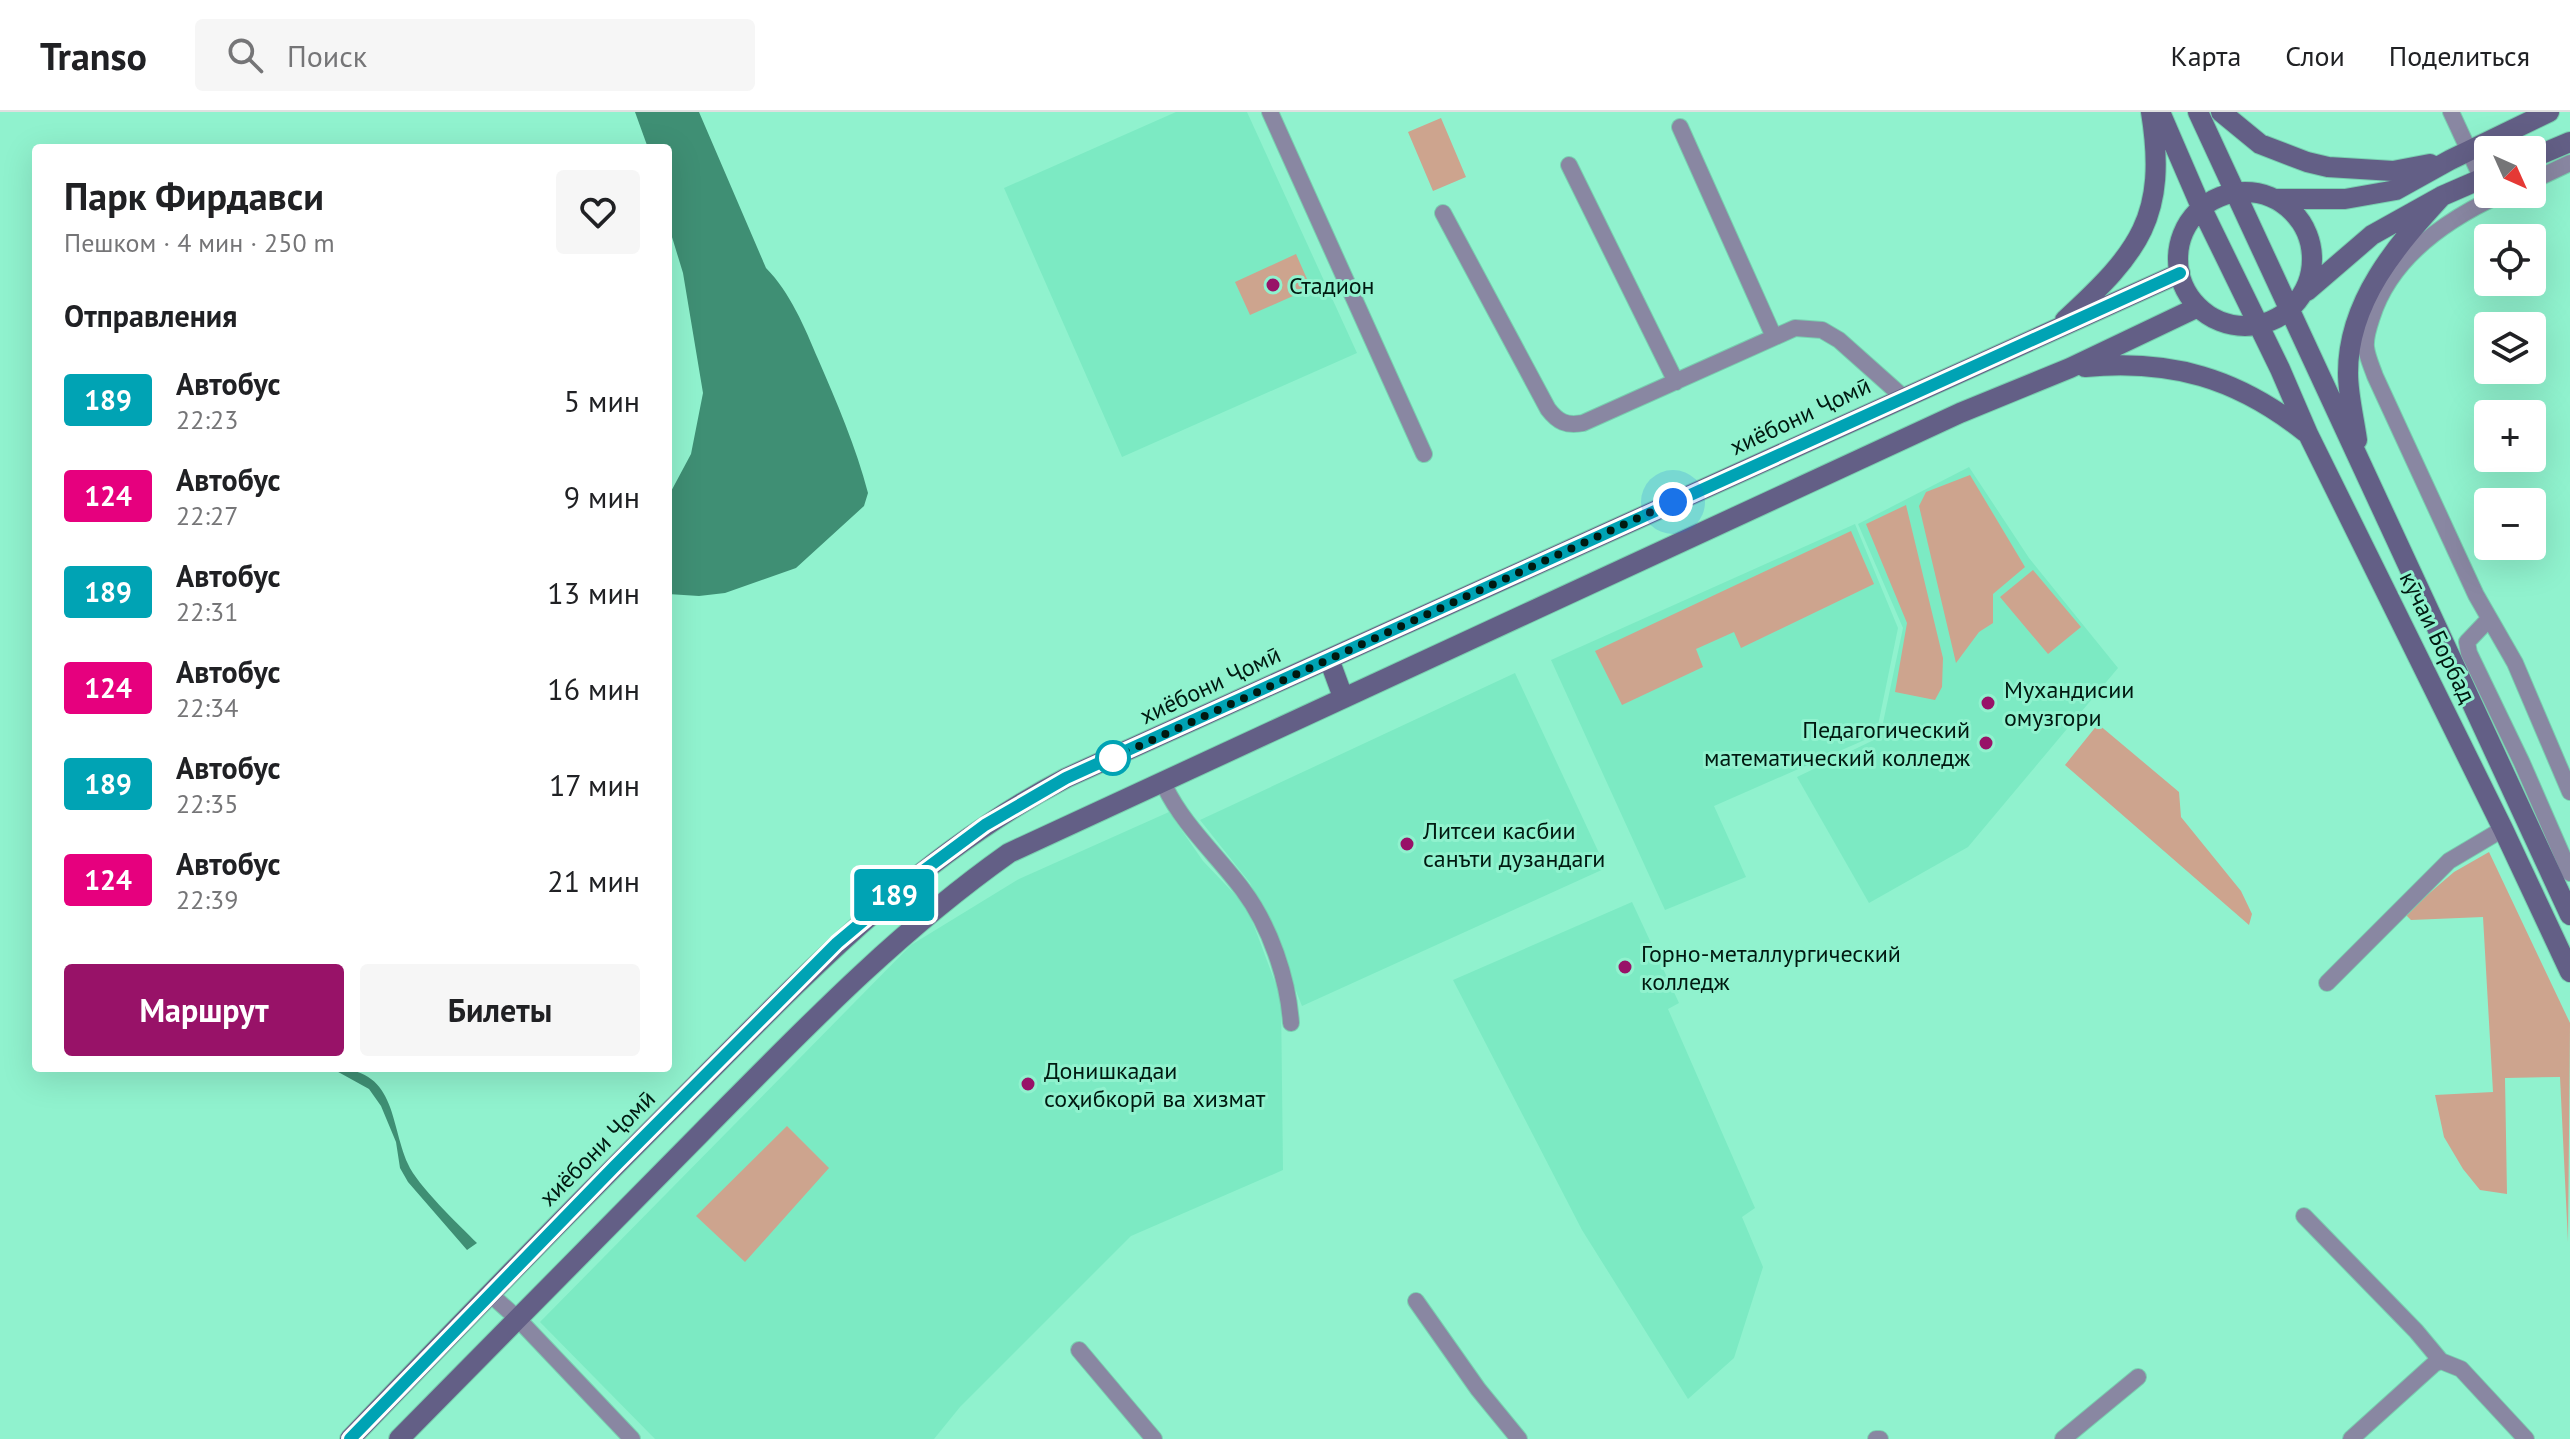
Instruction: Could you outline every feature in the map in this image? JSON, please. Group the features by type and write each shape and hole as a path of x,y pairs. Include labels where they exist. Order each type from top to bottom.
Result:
{"main road":[{"path":"2050,334 2115,273 2143,232 2155,184 2156,145 2151,112"},
{"name":"кӯчаи Борбад","path":"2160,112 2201,207 2308,434 2570,972"},
{"name":"кӯчаи Борбад","path":"2198,112 2570,915"},
{"path":"2221,112 2260,144 2284,155 2328,167 2393,171 2460,156"},
{"path":"2277,199 2345,199 2396,190 2549,112"},
{"path":"2546,152 2570,142"},
{"path":"2303,294 2311,273 2312,251 2306,230 2294,212 2277,199 2257,192 2221,196 2201,207 2183,235 2178,254 2186,291 2198,307 2216,320 2237,326 2259,325 2275,320 2289,310 2303,294 2372,235 2474,182"},
{"path":"2360,460 2348,374 2358,353 2353,333 2386,272 2442,196"},
{"name":"хиёбони Ҷомӣ","path":"350,1439 837,943 919,874 985,825 1033,795 2180,273"},
{"path":"399,1439 887,949 960,888 1009,853 1960,413 2070,368 2198,307"},
{"path":"2070,368 2147,365 2208,377 2242,391 2285,416 2308,434"},
{"path":"1329,659 1343,697"}],"street":[{"path":"1270,112 1424,454"},
{"path":"2451,112 2460,156 2474,168"},
{"path":"1680,127 1774,337"},
{"path":"2546,174 2570,163"},
{"path":"1569,165 1676,382"},
{"path":"2386,272 2442,227 2474,207"},
{"path":"1443,213 1555,418 1572,425 1583,423 1795,328 1822,330 1839,340 1903,397"},
{"path":"2358,353 2488,620 2515,663 2570,792"},
{"path":"2488,620 2467,642 2469,653 2570,873"},
{"path":"1165,787 1175,808 1244,892 1255,910 1289,996 1291,1023"},
{"path":"2327,983 2449,861 2503,829"},
{"path":"2304,1216 2416,1331 2441,1361 2461,1369 2526,1439"},
{"path":"490,1294 518,1319 632,1439"},
{"path":"1416,1301 1478,1389 1519,1439"},
{"path":"1079,1350 1154,1439"},
{"path":"2351,1439 2441,1361"},
{"path":"2063,1439 2138,1377"}],"shaded area":[{"path":"635,112 699,112 766,268 790,299 808,335 846,425 868,493 864,506 796,568 725,593 672,594 672,490 691,454 703,393 683,273 672,237 672,144 647,144"},
{"path":"1176,112 1247,112 1357,353 1122,457 1004,188"},
{"path":"1441,118 1466,177 1433,191 1408,132"},
{"name":"Стадион","path":"1296,254 1311,288 1250,315 1235,282"},
{"name":"Мухандисии омузгори","path":"1969,467 2029,558 2118,668 1968,847 1869,903 1797,777 1880,737 1903,628 1858,524"},
{"path":"1970,475 2025,567 1993,594 1993,623 1979,632 1956,663 1919,506 1926,492"},
{"path":"1906,505 1943,658 1942,687 1935,700 1895,692 1907,623 1866,524"},
{"path":"1855,524 1898,628 1876,735 1714,806 1746,877 1665,910 1551,660"},
{"path":"1851,531 1874,584 1741,648 1734,632 1696,649 1703,667 1622,705 1595,651"},
{"path":"2033,570 2081,627 2048,654 2000,597"},
{"name":"Литсеи касбии санъти дузандаги","path":"1515,673 1606,868 1302,1006 1250,883 1200,820"},
{"path":"2098,724 2179,792 2181,817 2241,891 2252,914 2249,925 2065,765"},
{"name":"Донишкадаи соҳибкорӣ ва хизмат","path":"1169,812 1203,861 1247,907 1281,998 1283,1170 1131,1236 960,1407 934,1439 655,1439 540,1322 911,945 1019,879"},
{"path":"2489,852 2570,1023 2568,1242 2560,1077 2505,1078 2507,1194 2480,1190 2463,1169 2444,1137 2435,1095 2493,1092 2483,917 2411,920 2405,914 2454,872"},
{"path":"1632,902 1679,1003 1668,1009 1755,1208 1742,1217 1763,1267 1734,1358 1688,1399 1582,1230 1453,980"},
{"path":"338,1072 357,1072 379,1087 393,1115 413,1173 439,1205 477,1243 467,1250 408,1182 400,1168 396,1142 381,1106 369,1089"},
{"path":"787,1126 829,1168 745,1262 696,1216"}],"bus line":[{"name":"189","path":"350,1439 837,943 919,874 1022,801 1066,778 2180,273"}],"place":[{"name":"Стадион","path":"1273,285"},
{"name":"Мухандисии омузгори","path":"1988,703"},
{"name":"Педагогический математический колледж","path":"1986,743"},
{"name":"Литсеи касбии санъти дузандаги","path":"1407,844"},
{"name":"Горно-металлургический колледж","path":"1625,967"},
{"name":"Донишкадаи соҳибкорӣ ва хизмат","path":"1028,1084"}],"route":[{"path":"1113,758 1673,502"}]}
